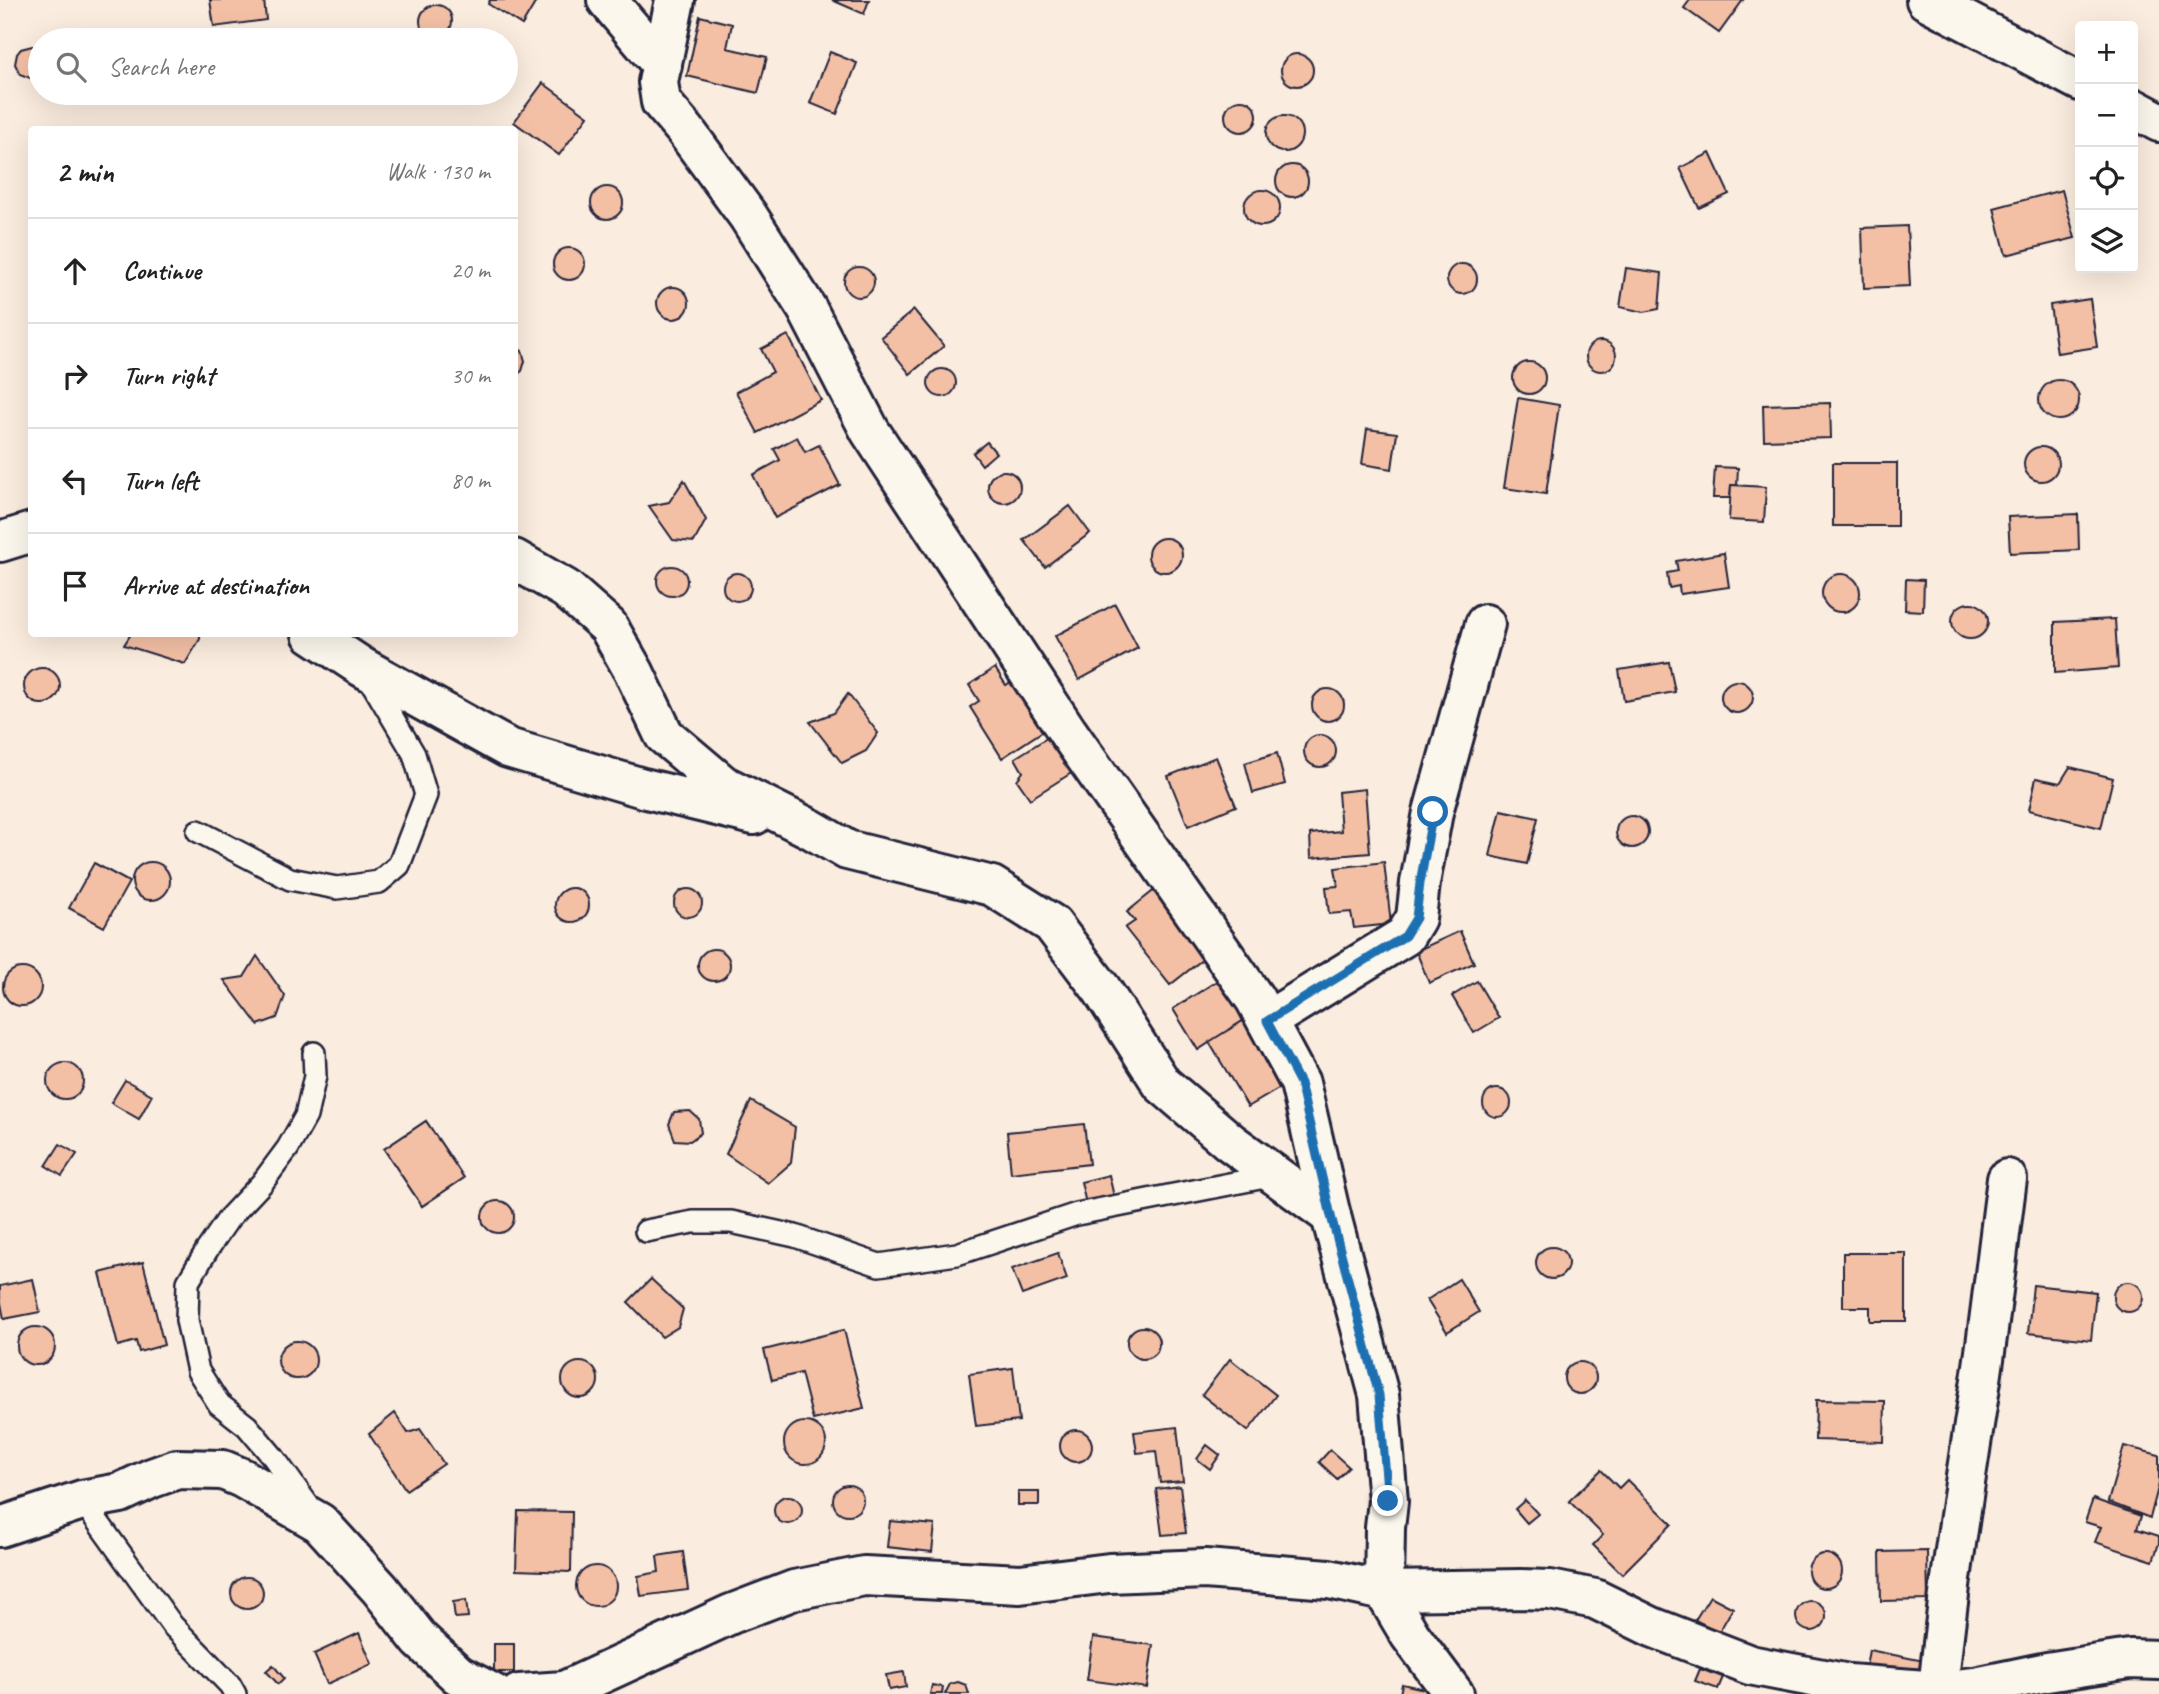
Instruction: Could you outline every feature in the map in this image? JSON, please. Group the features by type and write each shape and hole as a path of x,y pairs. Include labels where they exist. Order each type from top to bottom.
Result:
{"street":[{"path":"607,0 662,65"},
{"path":"676,0 658,82 661,102 748,216 807,309 870,431 1067,731 1255,999 1300,1083 1331,1216 1379,1395 1388,1501 1384,1591 1410,1635 1454,1694"},
{"path":"1926,0 2075,78"},
{"path":"2138,111 2159,122"},
{"path":"0,542 28,533"},
{"path":"518,560 566,589 608,626 634,672 664,735 723,785 847,850 992,886 1052,924 1102,990 1162,1084 1230,1142 1331,1216"},
{"path":"1267,1021 1405,936 1416,918 1433,812 1485,625"},
{"path":"317,637 362,667 509,748 643,788 811,829"},
{"path":"1938,1691 1945,1616 1981,1379 2007,1179"},
{"path":"0,1527 82,1500 120,1493 177,1469 215,1470 243,1478 320,1523 420,1640 458,1675 494,1694"},
{"path":"519,1694 564,1691 731,1614 794,1590 864,1576 1020,1584 1110,1573 1205,1569 1328,1579 1384,1591 1550,1590 1595,1600 1652,1627 1751,1665 1849,1684 1938,1691 1975,1687 2130,1659 2159,1660"}],"lane":[{"path":"198,831 290,879 337,888 379,881 399,865 426,795 414,754 362,667"},
{"path":"314,1053 315,1076 306,1116 262,1183 229,1218 200,1260 188,1282 187,1320 198,1371 219,1404 247,1426 274,1458 320,1523"},
{"path":"646,1231 692,1222 731,1222 795,1236 879,1265 957,1254 1077,1214 1275,1175"},
{"path":"82,1500 172,1625 230,1685 235,1694"}],"building":[{"path":"210,0 264,0 266,20 214,27"},
{"path":"490,0 537,0 522,25 488,4"},
{"path":"832,0 869,0 864,14"},
{"path":"1690,0 1743,0 1719,33 1684,8"},
{"path":"430,6 442,6 451,15 450,28 421,27 421,15"},
{"path":"700,16 732,24 727,48 767,57 758,93 687,76"},
{"path":"28,47 28,77 20,74 15,64 21,49"},
{"path":"830,52 857,63 837,114 810,103"},
{"path":"1297,54 1308,59 1313,70 1308,81 1297,86 1286,81 1281,70 1286,59"},
{"path":"543,83 588,116 559,155 514,122"},
{"path":"1241,100 1252,105 1257,116 1252,127 1241,132 1230,127 1225,116 1230,105"},
{"path":"1284,116 1297,121 1302,134 1297,147 1284,152 1271,147 1266,134 1271,121"},
{"path":"1710,153 1729,194 1699,208 1680,168"},
{"path":"1292,165 1303,170 1308,181 1303,192 1292,197 1281,192 1276,181 1281,170"},
{"path":"607,187 618,192 623,203 618,214 607,219 596,214 591,203 596,192"},
{"path":"1262,190 1275,195 1280,208 1275,221 1262,226 1249,221 1244,208 1249,195"},
{"path":"2062,190 2075,238 2006,255 1994,208"},
{"path":"1907,226 1910,286 1864,288 1862,228"},
{"path":"569,248 580,253 585,264 580,275 569,280 558,275 553,264 558,253"},
{"path":"1462,264 1473,268 1477,279 1473,290 1462,294 1451,290 1447,279 1451,268"},
{"path":"859,267 869,272 874,282 869,292 859,297 849,292 844,282 849,272"},
{"path":"1626,268 1662,273 1659,309 1644,312 1620,307"},
{"path":"673,287 684,292 689,303 684,314 673,319 662,314 657,303 662,292"},
{"path":"2090,299 2097,347 2057,353 2050,305"},
{"path":"914,310 944,346 910,374 881,337"},
{"path":"788,335 821,400 758,433 736,392 773,372 761,349"},
{"path":"1601,341 1607,342 1615,350 1615,362 1607,370 1601,371 1595,370 1587,362 1586,356 1587,350 1595,342"},
{"path":"518,348 522,351 525,361 518,374"},
{"path":"1529,362 1540,367 1545,378 1540,389 1529,394 1518,389 1513,378 1518,367"},
{"path":"942,369 952,373 956,383 952,393 942,397 932,393 928,383 932,373"},
{"path":"2059,380 2073,386 2079,400 2073,414 2059,420 2045,414 2039,400 2045,386"},
{"path":"1518,398 1559,405 1546,494 1504,488"},
{"path":"1830,403 1831,438 1764,440 1763,405"},
{"path":"1367,429 1397,433 1392,469 1362,464"},
{"path":"797,437 805,452 819,445 840,485 775,518 753,475 780,460 774,449"},
{"path":"987,442 996,453 982,465 973,453"},
{"path":"2041,447 2053,452 2058,464 2053,476 2041,481 2029,476 2024,464 2029,452"},
{"path":"1833,463 1897,463 1897,526 1833,526"},
{"path":"1715,467 1738,468 1737,485 1731,485 1730,498 1713,498"},
{"path":"1004,471 1015,476 1020,487 1015,498 1004,503 993,498 988,487 993,476"},
{"path":"684,480 706,520 694,542 673,540 649,506 669,502"},
{"path":"1731,485 1766,487 1764,522 1729,520"},
{"path":"1070,506 1090,533 1045,567 1024,540"},
{"path":"2078,514 2079,550 2010,553 2008,517"},
{"path":"1165,538 1177,543 1182,555 1177,567 1165,572 1153,567 1148,555 1153,543"},
{"path":"1724,553 1729,587 1680,594 1679,586 1669,588 1667,573 1678,571 1676,561"},
{"path":"672,566 683,570 687,581 683,592 672,596 661,592 657,581 661,570"},
{"path":"737,573 747,577 751,587 747,597 737,601 727,597 723,587 727,577"},
{"path":"1841,574 1855,579 1860,593 1855,607 1841,612 1827,607 1822,593 1827,579"},
{"path":"1906,579 1924,580 1923,611 1905,610"},
{"path":"1970,603 1983,608 1988,621 1983,634 1970,639 1957,634 1952,621 1957,608"},
{"path":"1115,604 1138,648 1079,680 1055,636"},
{"path":"2115,619 2118,668 2055,673 2055,622"},
{"path":"129,637 200,637 185,664 124,645"},
{"path":"1669,662 1675,692 1624,701 1619,670"},
{"path":"42,668 55,673 60,686 55,699 42,704 29,699 24,686 29,673"},
{"path":"995,668 1006,685 1017,678 1049,727 1002,758 970,707 979,701 969,685"},
{"path":"1737,681 1748,686 1753,697 1748,708 1737,713 1726,708 1721,697 1726,686"},
{"path":"1328,689 1339,694 1344,705 1339,716 1328,721 1317,716 1312,705 1317,694"},
{"path":"848,694 878,733 866,751 842,763 810,722 834,713"},
{"path":"1320,735 1331,740 1336,751 1331,762 1320,767 1309,762 1304,751 1309,740"},
{"path":"1050,736 1073,772 1030,799 1017,780 1023,772 1015,758"},
{"path":"1277,753 1285,784 1253,793 1245,763"},
{"path":"1216,757 1236,806 1188,826 1168,776"},
{"path":"2070,767 2113,778 2101,828 2029,810 2036,778 2060,783"},
{"path":"1365,789 1370,853 1311,858 1310,834 1341,831 1338,792"},
{"path":"1501,810 1538,818 1527,864 1490,856"},
{"path":"1632,816 1643,821 1648,832 1643,843 1632,848 1621,843 1616,832 1621,821"},
{"path":"151,862 164,868 170,881 164,894 151,900 138,894 132,881 138,868"},
{"path":"1384,862 1391,924 1354,928 1351,912 1329,914 1326,887 1338,886 1335,868"},
{"path":"94,863 129,882 104,927 69,908"},
{"path":"572,888 584,893 589,905 584,917 572,922 560,917 555,905 560,893"},
{"path":"1157,888 1208,955 1170,985 1125,928 1135,921 1127,912"},
{"path":"688,889 698,893 702,903 698,913 688,917 678,913 674,903 678,893"},
{"path":"1460,931 1474,963 1429,983 1416,951"},
{"path":"714,949 725,954 730,965 725,976 714,981 703,976 698,965 703,954"},
{"path":"257,956 285,996 277,1018 258,1025 224,980 244,977"},
{"path":"22,968 35,974 41,987 35,1000 22,1006 9,1000 3,987 9,974"},
{"path":"1220,979 1246,1019 1198,1050 1173,1009"},
{"path":"1477,981 1499,1018 1474,1033 1452,996"},
{"path":"1246,1019 1285,1085 1248,1107 1209,1042"},
{"path":"65,1063 77,1069 83,1081 77,1093 65,1099 53,1093 47,1081 53,1069"},
{"path":"125,1080 152,1095 139,1119 111,1103"},
{"path":"1497,1089 1507,1093 1511,1103 1507,1113 1497,1117 1487,1113 1483,1103 1487,1093"},
{"path":"751,1101 795,1127 791,1163 768,1183 726,1154"},
{"path":"690,1111 699,1119 701,1133 690,1141 675,1140 669,1124 674,1112"},
{"path":"426,1121 464,1178 422,1206 384,1149"},
{"path":"426,1121 464,1178 422,1206 384,1149"},
{"path":"1084,1124 1089,1164 1011,1173 1007,1132"},
{"path":"60,1144 77,1154 62,1176 46,1166"},
{"path":"1109,1175 1115,1201 1087,1208 1081,1182"},
{"path":"498,1201 509,1206 514,1217 509,1228 498,1233 487,1228 482,1217 487,1206"},
{"path":"1552,1247 1563,1252 1568,1263 1563,1274 1552,1279 1541,1274 1536,1263 1541,1252"},
{"path":"1058,1253 1067,1279 1022,1295 1012,1269"},
{"path":"1843,1253 1906,1253 1906,1321 1870,1321 1870,1307 1843,1307"},
{"path":"143,1262 164,1345 139,1352 136,1341 118,1346 100,1273"},
{"path":"33,1279 40,1312 4,1319 0,1286"},
{"path":"651,1279 683,1309 678,1327 662,1337 628,1302"},
{"path":"1459,1279 1479,1312 1447,1332 1427,1300"},
{"path":"2128,1282 2134,1283 2142,1291 2142,1303 2134,1311 2128,1312 2122,1311 2114,1303 2113,1297 2114,1291 2122,1283"},
{"path":"2033,1285 2096,1292 2091,1340 2028,1333"},
{"path":"36,1327 49,1333 55,1346 49,1359 36,1365 23,1359 17,1346 23,1333"},
{"path":"1143,1327 1154,1332 1159,1343 1154,1354 1143,1359 1132,1354 1127,1343 1132,1332"},
{"path":"844,1330 864,1408 813,1420 801,1373 772,1380 764,1350"},
{"path":"297,1341 311,1346 316,1360 311,1374 297,1379 283,1374 278,1360 283,1346"},
{"path":"1230,1359 1276,1395 1248,1431 1202,1395"},
{"path":"580,1362 593,1367 598,1380 593,1393 580,1398 567,1393 562,1380 567,1367"},
{"path":"1580,1362 1592,1366 1596,1378 1592,1390 1580,1394 1568,1390 1564,1378 1568,1366"},
{"path":"1013,1368 1019,1421 976,1426 969,1374"},
{"path":"1816,1400 1885,1401 1884,1442 1815,1440"},
{"path":"395,1413 408,1433 420,1429 444,1464 406,1490 369,1434"},
{"path":"805,1422 820,1428 826,1443 820,1458 805,1464 790,1458 784,1443 790,1428"},
{"path":"1177,1427 1183,1481 1160,1483 1156,1451 1137,1453 1134,1432"},
{"path":"1076,1430 1087,1435 1092,1446 1087,1457 1076,1462 1065,1457 1060,1446 1065,1435"},
{"path":"1207,1445 1220,1455 1210,1469 1197,1459"},
{"path":"2124,1446 2159,1455 2159,1484 2150,1518 2108,1502"},
{"path":"1330,1450 1349,1467 1337,1479 1319,1462"},
{"path":"1601,1470 1619,1488 1627,1480 1672,1524 1622,1574 1593,1545 1603,1535 1569,1501"},
{"path":"848,1485 859,1489 863,1500 859,1511 848,1515 837,1511 833,1500 837,1489"},
{"path":"1180,1486 1186,1533 1162,1535 1156,1489"},
{"path":"1018,1492 1039,1492 1039,1505 1018,1505"},
{"path":"788,1496 798,1500 802,1510 798,1520 788,1524 778,1520 774,1510 778,1500"},
{"path":"2093,1499 2141,1516 2137,1529 2159,1536 2153,1561 2095,1542 2101,1527 2085,1522"},
{"path":"1525,1500 1538,1514 1527,1523 1515,1509"},
{"path":"518,1511 572,1512 571,1572 516,1570"},
{"path":"890,1521 935,1525 932,1552 887,1547"},
{"path":"1927,1551 1928,1600 1881,1601 1880,1552"},
{"path":"683,1552 688,1590 641,1596 638,1576 659,1572 657,1556"},
{"path":"1825,1554 1837,1559 1842,1571 1837,1583 1825,1588 1813,1583 1808,1571 1813,1559"},
{"path":"596,1566 604,1567 610,1572 615,1578 615,1594 610,1600 604,1605 596,1606 588,1605 582,1600 577,1594 576,1586 577,1578 582,1572 588,1567"},
{"path":"247,1577 258,1582 263,1593 258,1604 247,1609 236,1604 231,1593 236,1582"},
{"path":"1710,1596 1733,1608 1719,1632 1695,1620"},
{"path":"466,1600 468,1617 455,1618 453,1602"},
{"path":"1811,1601 1817,1602 1825,1610 1825,1622 1817,1630 1811,1631 1805,1630 1797,1622 1796,1616 1797,1610 1805,1602"},
{"path":"359,1633 372,1664 327,1684 314,1654"},
{"path":"1093,1637 1153,1645 1147,1688 1087,1680"},
{"path":"494,1644 514,1644 514,1672 494,1672"},
{"path":"1869,1650 1929,1662 1926,1679 1866,1667"},
{"path":"273,1665 284,1678 278,1684 266,1671"},
{"path":"1700,1669 1723,1677 1718,1689 1695,1681"},
{"path":"904,1672 906,1687 889,1690 886,1675"},
{"path":"958,1682 966,1685 969,1694 945,1694 950,1684"},
{"path":"1402,1684 1429,1690 1428,1694 1400,1694"},
{"path":"932,1685 943,1687 942,1694 930,1694"}],"route":[{"path":"1388,1501 1379,1395 1331,1216 1300,1083 1267,1021 1405,936 1416,918 1433,812"}]}
